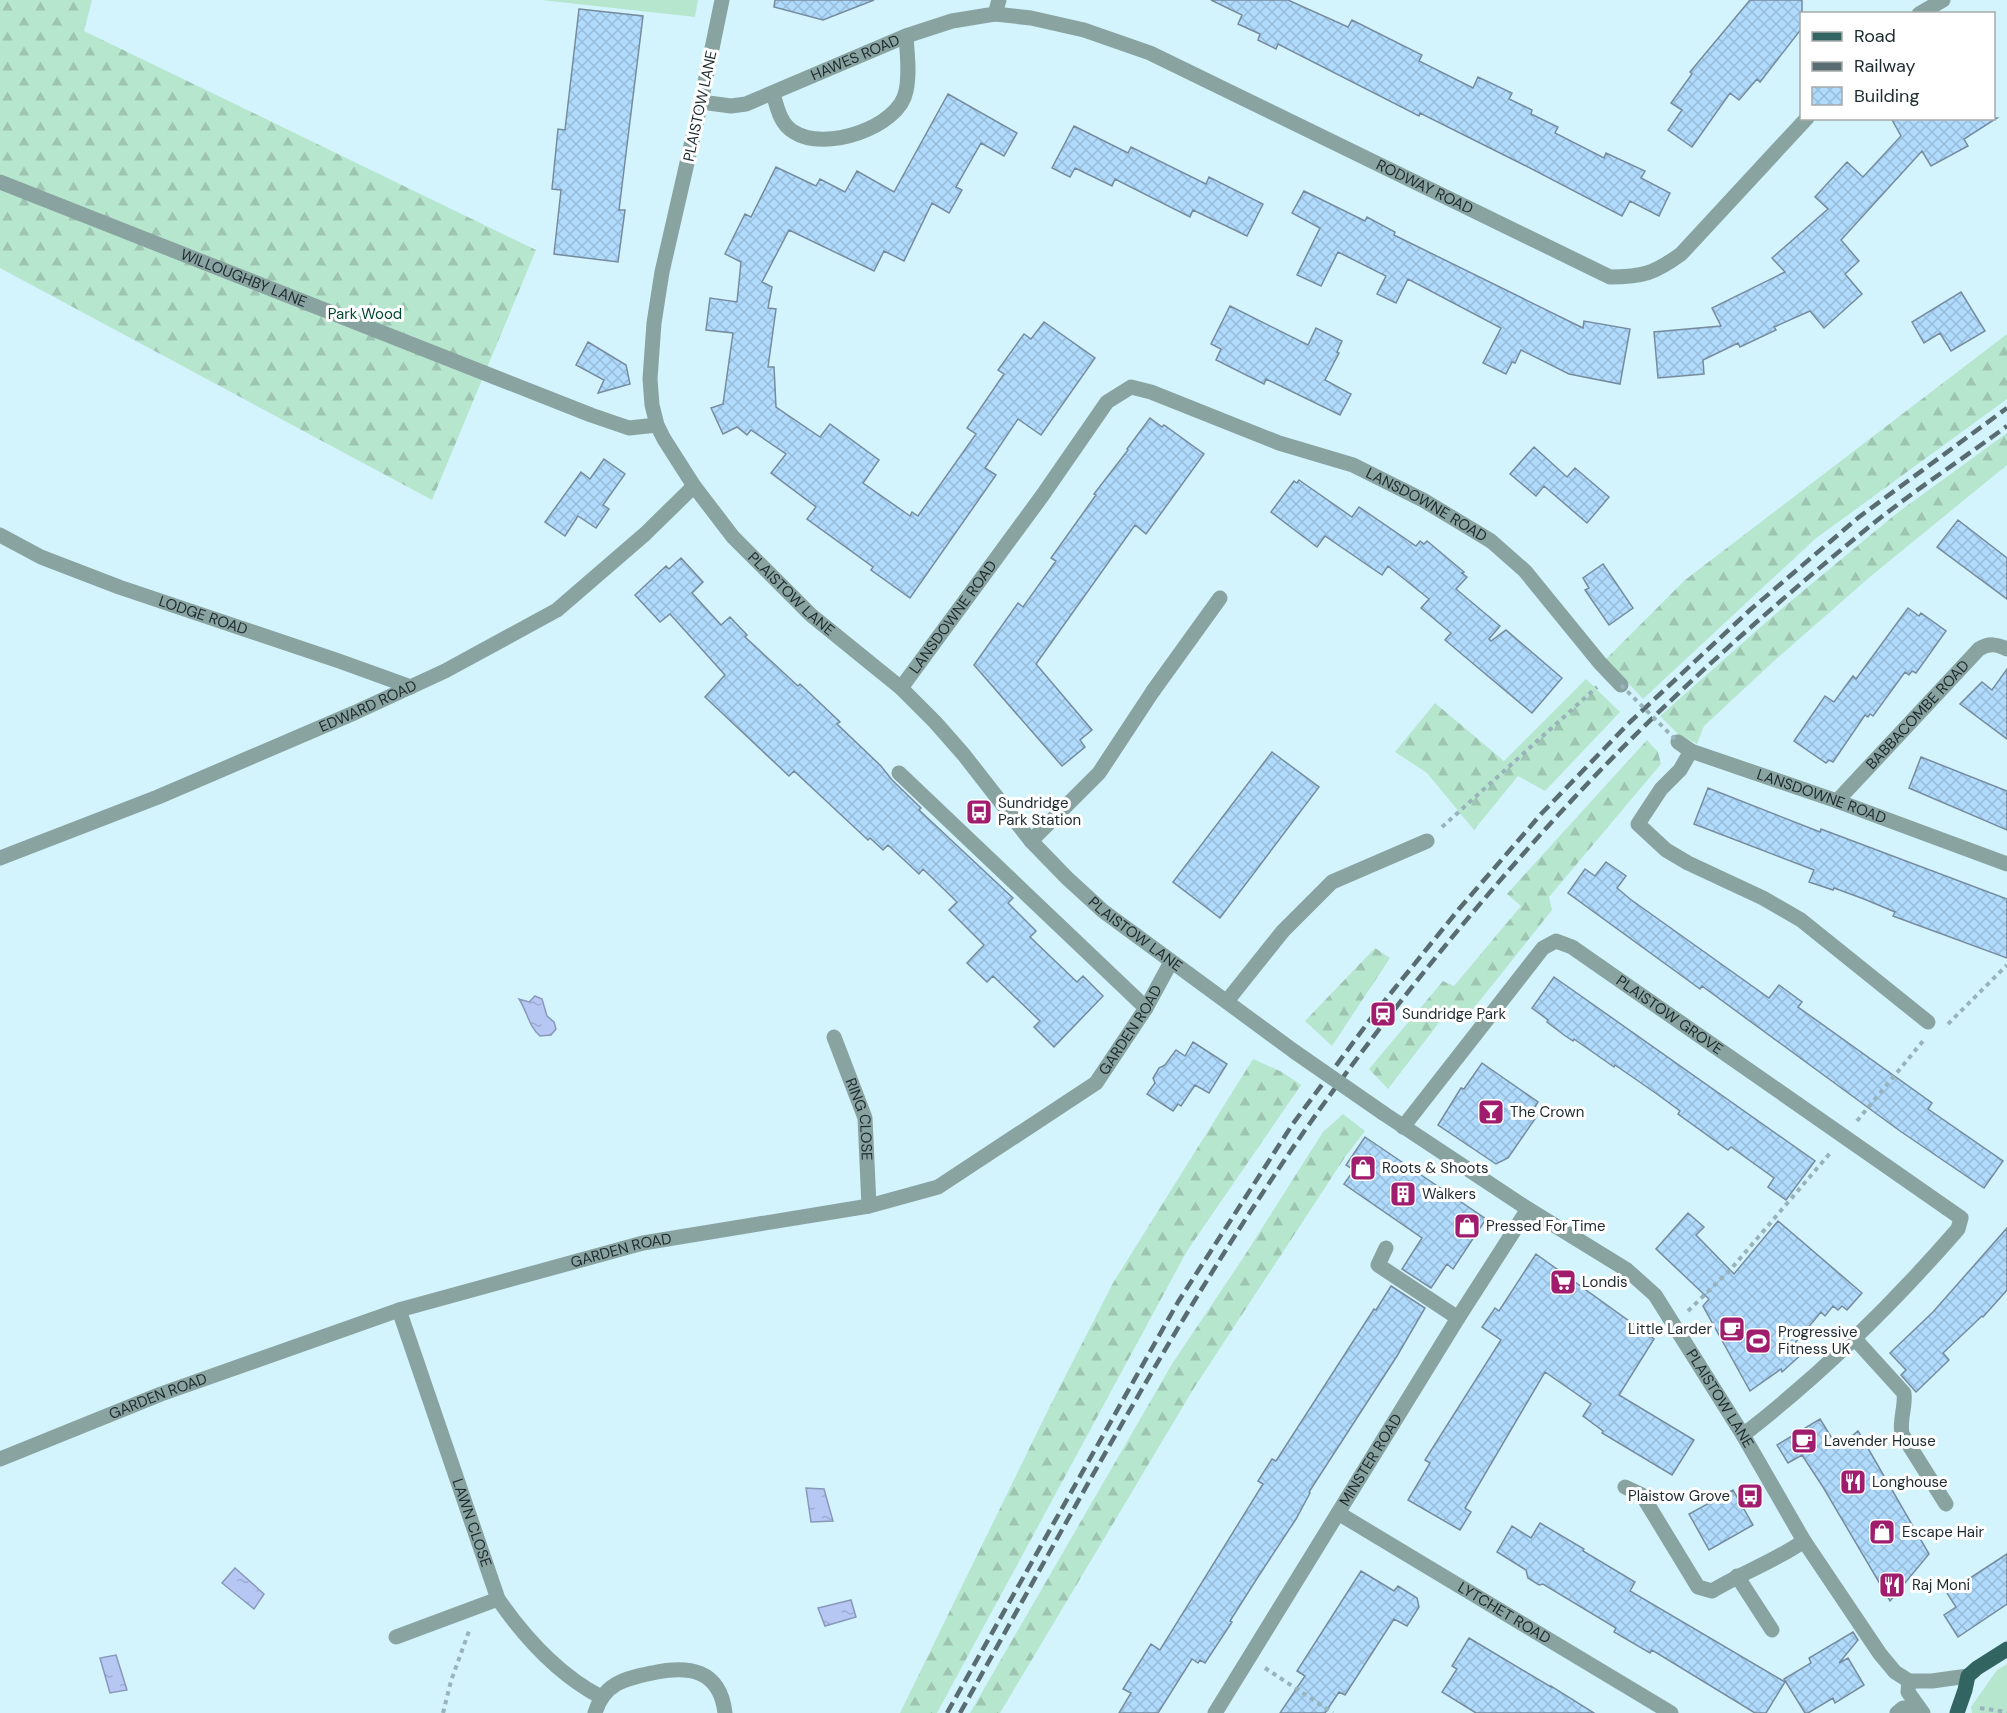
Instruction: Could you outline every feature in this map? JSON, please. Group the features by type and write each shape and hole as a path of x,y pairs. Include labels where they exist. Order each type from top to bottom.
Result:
{"main road":[{"path":"1957,1713 1968,1676 2007,1649"}],"street":[{"name":"PLAISTOW LANE","path":"722,0 662,272 654,323 650,379 652,405 657,424 694,486 733,537 811,615 901,688 964,755 1031,841 1103,911 1295,1052 1403,1127 1528,1209 1627,1270 1654,1295 1743,1435 1804,1541 1880,1654 1895,1672 1909,1681 1908,1692 1921,1711"},
{"path":"1922,12 1943,0"},
{"name":"HAWES ROAD","path":"701,102 731,106 746,104 906,36 997,7"},
{"name":"RODWAY ROAD","path":"997,7 1031,18 1084,30 1150,53 1611,277 1635,277 1661,269 1681,254 1805,120"},
{"path":"773,93 783,122 794,133 813,140 849,136 874,127 894,112 906,92 906,36"},
{"name":"WILLOUGHBY LANE","path":"0,182 591,415 629,428 657,424"},
{"name":"LANSDOWNE ROAD","path":"901,688 1042,496 1107,402 1131,387 1151,392 1279,444 1353,465 1423,500 1491,541 1525,571 1616,680"},
{"name":"EDWARD ROAD","path":"0,858 158,797 411,687 557,610 645,534 694,486"},
{"name":"LODGE ROAD","path":"0,535 41,557 119,587 411,687"},
{"path":"1031,841 1099,773 1220,598"},
{"name":"BABBACOMBE ROAD","path":"1837,801 1979,649 1992,644 2007,649"},
{"name":"LANSDOWNE ROAD","path":"1677,742 1692,751 1837,801 2007,864"},
{"path":"1692,751 1680,770 1661,789 1638,824 1666,850 1688,863 1763,898 1801,920 1927,1029"},
{"path":"899,773 1146,1008"},
{"path":"1227,1001 1283,931 1332,882 1427,841"},
{"name":"PLAISTOW GROVE","path":"1403,1127 1543,948 1556,940 1572,947 1961,1218 1958,1229 1909,1286 1801,1388 1743,1435"},
{"name":"GARDEN ROAD","path":"0,1459 161,1394 399,1310 643,1243 869,1206 938,1187 1096,1083 1146,1008 1171,962"},
{"name":"RING CLOSE","path":"834,1037 866,1118 869,1206"},
{"name":"MINSTER ROAD","path":"1215,1713 1458,1318 1528,1209"},
{"path":"1386,1248 1378,1265 1458,1318"},
{"name":"LAWN CLOSE","path":"399,1310 498,1599 512,1619 554,1664 582,1687 601,1697"},
{"path":"1855,1339 1904,1393 1905,1402 1901,1417 1902,1434 1946,1504"},
{"path":"1625,1487 1642,1495 1698,1587 1712,1591 1737,1576 1790,1551 1804,1541"},
{"name":"LYTCHET ROAD","path":"1338,1513 1671,1713"},
{"path":"1737,1576 1772,1630"},
{"path":"396,1637 498,1599"},
{"path":"595,1713 606,1690 619,1681 673,1668 688,1669 702,1674 714,1684 722,1696 725,1713"},
{"path":"1909,1681 1932,1682 1968,1676"},
{"path":"1897,1713 1903,1708 1921,1711"}],"path":[{"path":"1427,841 1616,680 1677,742"},
{"path":"1941,1031 2007,965"},
{"path":"1673,1322 1695,1306 1731,1269 1845,1136 1927,1029"},
{"path":"443,1713 451,1681 478,1606"},
{"path":"1249,1658 1333,1713"}],"green space":[{"name":"Park Wood","path":"0,0 92,0 84,31 536,250 432,500 0,268"},
{"path":"541,0 698,0 695,17"},
{"path":"2007,334 2007,399 1815,539 1643,699 1606,659 1685,580"},
{"path":"2007,433 2007,465 1871,576 1774,661 1704,726 1697,744 1678,734 1660,716 1773,616 1897,513"},
{"path":"1586,679 1620,712 1545,791 1518,776 1474,830 1427,773 1395,752 1435,703 1504,761"},
{"path":"1647,740 1658,752 1661,764 1549,897 1552,910 1466,1018 1451,1007 1388,1089 1369,1069 1443,981 1454,986 1521,906 1507,894"},
{"path":"1375,948 1390,958 1332,1046 1305,1021"},
{"path":"1253,1059 1282,1072 1301,1085 1187,1251 937,1713 900,1713 1050,1406 1113,1283"},
{"path":"1343,1114 1365,1131 1345,1157 1194,1388 1000,1713 970,1713 1172,1364 1323,1132"},
{"path":"2007,1664 2007,1713 1972,1713 1971,1707 1997,1670"}],"water":[{"path":"535,996 542,999 547,1016 554,1022 556,1029 551,1035 540,1036 536,1032 519,999 529,1002"},
{"path":"806,1488 824,1489 833,1521 811,1522"},
{"path":"235,1568 264,1594 254,1609 222,1583"},
{"path":"851,1600 856,1617 825,1626 818,1608"},
{"path":"116,1655 127,1690 110,1693 100,1658"}],"building":[{"path":"775,0 874,0 823,20 774,7"},
{"path":"1211,0 1288,0 1348,27 1352,20 1422,55 1419,61 1473,88 1478,77 1512,93 1509,99 1532,110 1531,114 1558,127 1555,133 1604,158 1606,153 1645,171 1641,178 1670,193 1659,216 1630,201 1622,216 1278,44 1276,49 1258,40 1260,34 1238,24 1242,15"},
{"path":"1750,0 1802,0 1800,31 1760,82 1757,79 1739,100 1730,93 1692,147 1668,130 1682,110 1671,103 1692,74 1690,72"},
{"path":"579,9 643,16 619,210 625,210 618,262 554,254 561,190 552,189 558,129 565,130"},
{"path":"948,94 1017,133 1004,156 981,143 956,187 962,190 949,213 932,203 904,261 884,251 874,271 789,230 762,282 772,287 768,308 776,309 768,367 774,367 776,407 820,437 830,424 879,460 863,483 910,516 912,512 918,516 976,434 967,428 1004,374 998,370 1024,334 1031,339 1044,322 1095,358 1041,435 1018,419 985,468 996,475 910,598 871,570 873,567 807,519 816,507 771,473 786,454 751,430 747,435 737,427 723,434 711,408 723,404 733,333 706,330 710,298 737,302 741,262 725,254 745,214 751,217 776,167 816,186 820,179 845,192 857,171 894,192"},
{"path":"1892,120 1994,120 1964,139 1968,146 1931,166 1922,151 1841,240 1859,261 1845,274 1862,294 1824,328 1810,311 1774,327 1776,330 1740,347 1738,343 1703,360 1704,374 1658,378 1654,332 1721,326 1712,308 1785,272 1772,258 1828,209 1815,197 1847,162 1863,177 1901,136"},
{"path":"1074,126 1128,153 1131,147 1206,184 1209,177 1263,204 1247,236 1193,210 1190,217 1115,179 1112,186 1075,168 1070,177 1052,168"},
{"path":"1304,191 1365,221 1367,217 1395,232 1394,235 1583,328 1584,321 1630,329 1620,384 1569,374 1521,350 1515,363 1512,362 1506,374 1483,363 1501,328 1408,279 1396,303 1377,294 1386,276 1338,252 1321,286 1297,275 1320,228 1292,213"},
{"path":"1961,292 1985,331 1951,351 1940,333 1924,343 1912,322"},
{"path":"1230,306 1308,345 1316,328 1342,341 1337,352 1339,353 1325,380 1351,394 1340,415 1266,379 1264,384 1216,360 1221,349 1211,344"},
{"path":"588,342 626,365 630,384 598,393 604,380 576,365"},
{"path":"1150,418 1162,427 1164,425 1204,454 1146,534 1135,525 1036,664 1092,730 1080,740 1085,747 1062,766 974,665 1018,603 1023,607 1056,561 1051,558 1096,495 1094,494"},
{"path":"1534,447 1567,477 1575,468 1609,497 1587,523 1544,486 1536,496 1510,474"},
{"path":"604,459 625,474 603,505 609,509 596,528 578,516 565,536 545,522 581,472 590,479"},
{"path":"1299,480 1352,517 1359,507 1416,546 1420,541 1424,544 1427,541 1464,572 1462,573 1467,577 1456,589 1500,626 1489,639 1491,641 1506,630 1562,678 1532,713 1445,640 1451,633 1421,608 1429,599 1388,566 1382,575 1325,536 1317,547 1271,512 1294,481 1297,483"},
{"path":"1958,520 2007,558 2007,599 1937,547"},
{"path":"681,558 703,582 692,593 721,625 730,617 747,635 745,637 840,722 837,724 881,766 921,808 919,810 1013,898 1008,903 1036,931 1030,937 1077,982 1083,976 1103,996 1054,1047 1034,1027 1040,1021 993,976 987,982 967,963 984,945 949,910 957,902 923,869 919,874 888,845 883,850 870,838 868,840 794,771 789,776 705,697 725,675 670,614 660,622 635,595 666,566 669,569"},
{"path":"1603,564 1633,608 1609,625 1585,590 1589,588 1583,578"},
{"path":"1908,608 1919,616 1921,613 1946,631 1916,673 1912,671 1909,675 1905,672 1873,716 1865,715 1833,762 1829,760 1826,763 1794,741 1825,696 1834,702 1853,676 1856,679"},
{"path":"2007,669 2007,739 1960,704 1982,682 1992,690"},
{"path":"1272,752 1319,787 1220,918 1173,882"},
{"path":"1921,757 2007,791 2007,830 1909,788"},
{"path":"1708,788 1820,832 1821,829 2007,899 2007,958 1893,916 1895,912 1864,899 1809,882 1814,870 1694,824"},
{"path":"1606,862 1626,876 1617,888 1630,899 1769,998 1779,985 1802,1002 1798,1007 1932,1103 1928,1109 2003,1161 1984,1188 1900,1131 1702,986 1700,989 1568,893 1585,869 1595,876"},
{"path":"1554,977 1815,1161 1786,1200 1768,1187 1774,1178 1731,1147 1728,1150 1678,1114 1680,1111 1615,1065 1614,1067 1574,1039 1573,1041 1564,1035 1532,1008"},
{"path":"1193,1042 1227,1064 1209,1093 1195,1085 1181,1106 1178,1104 1173,1111 1147,1094 1155,1083 1153,1078 1159,1068 1165,1065 1176,1050 1185,1056"},
{"name":"The Crown","path":"1482,1063 1538,1102 1533,1110 1539,1113 1508,1158 1496,1164 1438,1125 1461,1088 1464,1089"},
{"path":"1365,1137 1486,1219 1453,1269 1447,1264 1431,1288 1402,1269 1422,1238 1344,1184 1354,1170 1346,1165"},
{"path":"1688,1213 1704,1227 1696,1235 1734,1274 1778,1221 1862,1293 1847,1310 1842,1306 1838,1310 1833,1306 1825,1316 1821,1312 1795,1343 1803,1353 1782,1372 1781,1369 1750,1391 1703,1306 1709,1299 1656,1249"},
{"path":"2007,1228 2007,1290 1983,1317 1943,1353 1949,1360 1916,1392 1901,1375 1906,1370 1890,1353 1933,1312"},
{"path":"1536,1254 1654,1339 1619,1395 1694,1440 1672,1475 1602,1433 1603,1431 1583,1416 1591,1404 1545,1372 1465,1508 1471,1512 1460,1530 1408,1500 1430,1463 1425,1460 1501,1340 1482,1327 1495,1308 1499,1311"},
{"path":"1391,1286 1425,1308 1397,1356 1309,1492 1296,1519 1230,1621 1232,1622 1205,1663 1200,1660 1198,1663 1192,1659 1158,1713 1119,1713 1131,1693 1123,1689 1151,1644 1160,1650 1263,1484 1258,1481 1272,1459 1276,1461"},
{"path":"1820,1419 1838,1448 1858,1431 1929,1554 1890,1601 1802,1455 1788,1463 1777,1445"},
{"path":"1733,1490 1753,1525 1709,1550 1689,1514"},
{"path":"1540,1523 1635,1582 1630,1591 1785,1682 1766,1713 1755,1713 1652,1650 1650,1653 1614,1632 1616,1628 1543,1584 1539,1585 1528,1578 1526,1570 1497,1552 1512,1526 1531,1538"},
{"path":"2007,1554 2007,1604 1958,1637 1944,1615 1956,1607 1947,1593"},
{"path":"1361,1571 1394,1591 1398,1586 1417,1598 1419,1607 1407,1626 1394,1619 1345,1695 1339,1692 1325,1713 1280,1713 1305,1676 1297,1671"},
{"path":"1853,1632 1858,1640 1839,1663 1848,1658 1864,1685 1835,1703 1833,1698 1805,1713 1784,1679 1811,1663 1809,1658"},
{"path":"1469,1638 1594,1713 1476,1713 1442,1692 1457,1669 1452,1666"}],"railway":[{"path":"947,1713 1178,1302 1292,1125 1378,1009 1459,909 1542,813 1630,722 1750,610 1859,517 2007,408"},
{"path":"960,1713 1167,1346 1256,1203 1332,1093 1453,936 1517,860 1624,746 1742,635 1881,517 2007,426"}],"place":[{"name":"Sundridge Park Station","path":"979,812"},
{"name":"Sundridge Park","path":"1383,1014"},
{"name":"The Crown","path":"1491,1112"},
{"name":"Roots & Shoots","path":"1363,1168"},
{"name":"Walkers","path":"1403,1194"},
{"name":"Pressed For Time","path":"1467,1226"},
{"name":"Londis","path":"1563,1282"},
{"name":"Little Larder","path":"1732,1329"},
{"name":"Progressive Fitness UK","path":"1758,1341"},
{"name":"Lavender House","path":"1804,1441"},
{"name":"Longhouse","path":"1853,1482"},
{"name":"Plaistow Grove","path":"1750,1496"},
{"name":"Escape Hair","path":"1882,1532"},
{"name":"Raj Moni","path":"1892,1585"}]}
